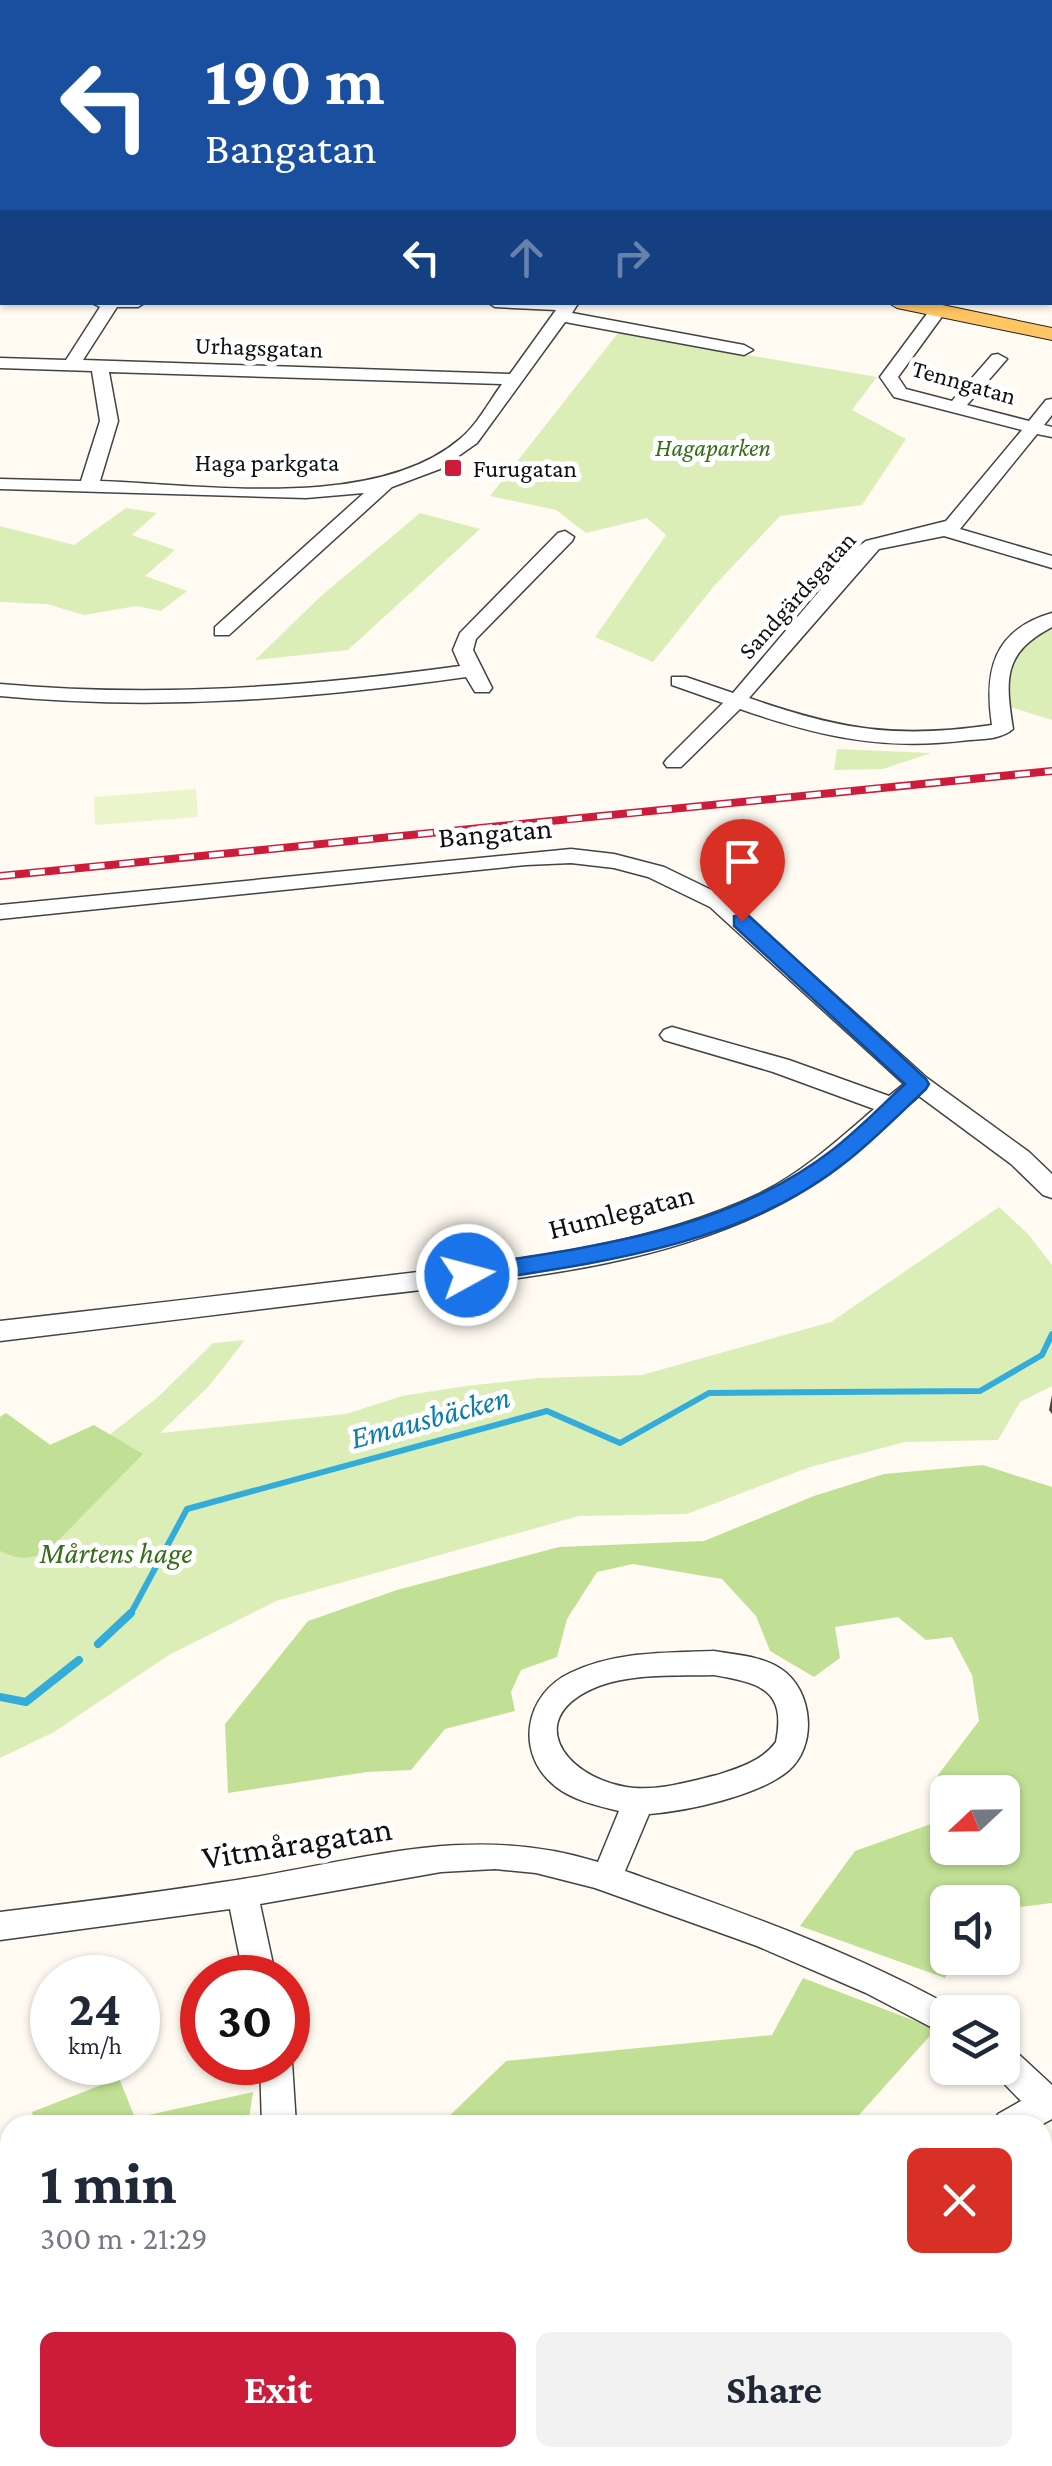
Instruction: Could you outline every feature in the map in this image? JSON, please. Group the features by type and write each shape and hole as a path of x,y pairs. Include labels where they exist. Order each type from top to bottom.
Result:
{"main road":[{"path":"911,305 1052,334"}],"street":[{"path":"71,366 111,305"},
{"path":"530,305 567,308 744,350"},
{"name":"Haga parkgata","path":"0,484 306,494 385,484 451,457 470,439 567,308"},
{"name":"Tenngatan","path":"938,311 890,377 900,393 1042,430"},
{"path":"956,407 998,360"},
{"name":"Urhagsgatan","path":"0,364 516,380"},
{"path":"90,486 109,422 100,367"},
{"path":"1052,404 1042,430 945,530 1052,562"},
{"path":"222,631 385,484"},
{"name":"Sandgärdsgatan","path":"674,763 738,698 862,553 873,545 945,530"},
{"path":"0,690 144,698 281,694 477,679 463,650 467,637 565,537"},
{"path":"679,681 831,729 875,738 898,740 990,732 1003,728 995,689 999,664 1019,638 1052,619"},
{"name":"Bangatan","path":"0,912 526,858 571,856 614,861 656,872 692,886 718,902 918,1084 1020,1158 1052,1189"},
{"path":"672,1035 781,1066 891,1106"},
{"name":"Humlegatan","path":"0,1331 529,1267 675,1235 766,1201 838,1157 918,1084"},
{"path":"714,1664 772,1678 784,1690 792,1707 793,1730 787,1752 778,1762 728,1783 638,1803 596,1792 566,1778 553,1763 544,1745 541,1726 545,1709 565,1690 595,1674 651,1666 714,1664"},
{"path":"606,1878 638,1803"},
{"name":"Vitmåragatan","path":"0,1926 242,1894 436,1861 496,1856 529,1859 606,1878 796,1945 888,1986 930,2010"},
{"path":"242,1894 255,1955"},
{"path":"1020,2076 1049,2102 1027,2115"},
{"path":"277,2085 279,2115"}],"green space":[{"name":"Hagaparken","path":"618,333 877,377 852,410 906,439 862,505 780,516 714,586 653,662 595,637 666,535 647,518 586,533 556,510 490,496"},
{"path":"126,508 157,513 132,535 175,550 145,576 187,591 161,611 136,606 84,615 47,604 0,602 0,526 74,545"},
{"path":"420,513 480,529 348,650 255,660 320,597"},
{"path":"1052,627 1052,720 1010,707 1008,679 1020,650"},
{"path":"837,749 931,753 883,769 834,770"},
{"path":"196,789 198,817 95,825 94,797"},
{"name":"Mårtens hage","path":"999,1207 1028,1234 1052,1265 1052,1386 1020,1402 998,1440 905,1442 810,1467 687,1514 579,1516 276,1601 169,1655 54,1732 0,1758 0,1417 6,1413 51,1445 94,1425 108,1436 158,1397 213,1343 245,1340 208,1387 160,1433 346,1414 402,1396 466,1386 539,1378 642,1375 831,1322"},
{"path":"6,1413 50,1445 94,1425 143,1454 48,1551 30,1557 0,1551 0,1417"},
{"path":"983,1465 1052,1487 1052,1903 1020,1907 1020,1885 930,1885 930,1973 800,1926 855,1851 930,1824 930,1865 1020,1865 1020,1775 938,1775 979,1721 972,1675 952,1637 926,1640 898,1617 835,1627 840,1658 814,1677 770,1651 756,1616 722,1579 633,1564 597,1572 567,1619 557,1657 521,1670 511,1692 515,1711 445,1729 411,1770 367,1772 228,1793 225,1724 308,1621 397,1590 559,1547 704,1541 814,1496 884,1474"},
{"path":"803,1978 930,2027 930,2036 859,2115 450,2115 506,2061 772,2035"},
{"path":"101,2085 122,2085 134,2115 32,2112"},
{"path":"253,2092 250,2115 149,2115"}],"waterway":[{"name":"Emausbäcken","path":"130,1615 187,1509 547,1411 620,1443 709,1393 980,1391 1042,1355 1052,1334"},
{"name":"Emausbäcken","path":"98,1644 131,1613"},
{"name":"Emausbäcken","path":"0,1697 26,1702 79,1660"}],"railway":[{"path":"0,876 1052,771"}],"place":[{"name":"Furugatan","path":"453,468"}],"route":[{"path":"467,1275 610,1252 675,1235 766,1201 838,1157 918,1084 742,921"}]}
